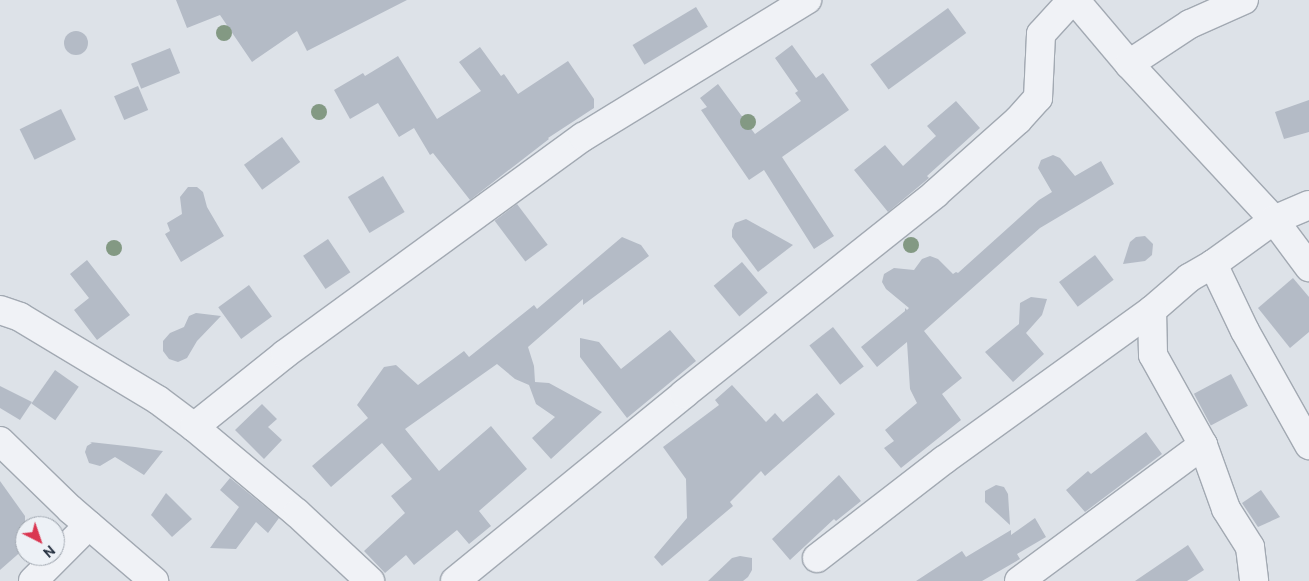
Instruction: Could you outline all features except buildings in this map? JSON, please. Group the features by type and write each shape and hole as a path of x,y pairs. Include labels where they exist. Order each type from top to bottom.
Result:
{"street":[{"path":"194,427 285,354 582,138 807,0"},
{"path":"455,581 684,394 935,194 1018,120 1038,98 1041,34 1073,0 1129,64 1274,220 1309,267"},
{"path":"1129,64 1190,24 1244,0"},
{"path":"817,558 944,460 1152,310 1188,278 1213,264 1274,220 1309,205"},
{"path":"1213,264 1245,331 1309,445"},
{"path":"0,310 20,317 158,400 194,427 297,513 370,581"},
{"path":"1152,310 1153,355 1203,445 1226,509 1250,547 1254,581"},
{"path":"0,441 89,524 154,581"},
{"path":"1019,581 1203,445"},
{"path":"33,581 89,524"}]}
